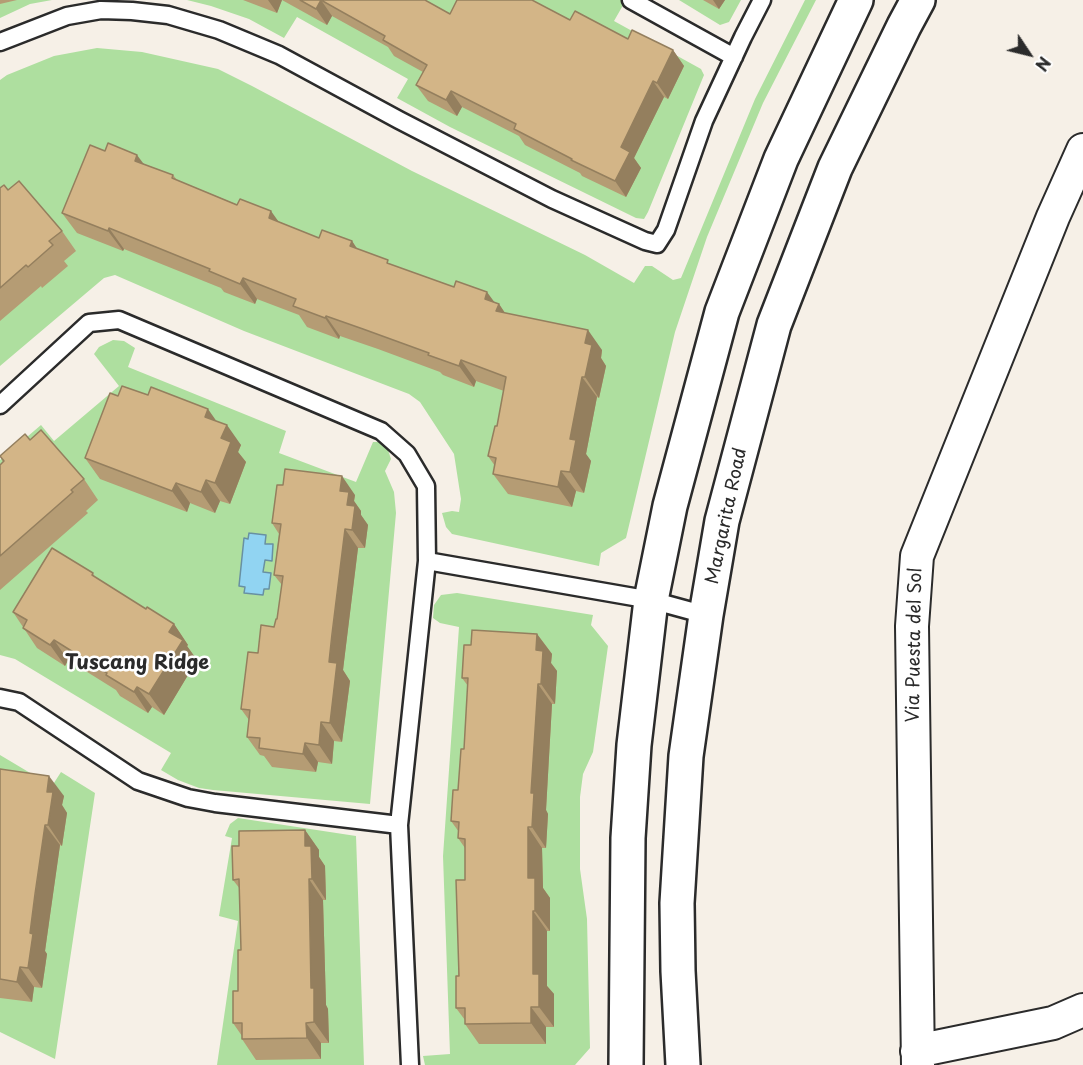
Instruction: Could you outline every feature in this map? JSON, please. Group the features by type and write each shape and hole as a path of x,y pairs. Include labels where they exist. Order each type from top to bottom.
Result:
{"main road":[{"path":"626,1065 628,838 634,745 651,600 670,506 722,312 781,159 856,0"},
{"name":"Margarita Road","path":"683,1065 677,903 686,756 722,521 774,325 834,168 918,0"}],"street":[{"name":"Via Puesta del Sol","path":"918,1058 912,626 917,556 1053,217 1083,150"},
{"path":"918,1058 1053,1023 1083,1010"}],"lane":[{"path":"631,0 734,57"},
{"path":"0,42 67,16 101,10 168,15 219,30 279,55 399,120 552,198 645,241 657,244 666,230 704,121 762,0"},
{"path":"0,405 89,323 119,320 381,431 407,454 426,486 427,561 399,825 410,1065"},
{"path":"427,561 651,600 706,615"},
{"path":"0,698 19,702 138,781 188,798 399,825"}],"green space":[{"path":"0,0 52,0 30,4 0,18"},
{"path":"187,0 626,0 614,21 701,69 704,75 648,212 644,219 636,218 450,127 397,98 408,79 297,17 284,38 249,19"},
{"path":"679,0 741,0 729,22 720,25"},
{"path":"805,0 816,0 763,103 707,237 675,332 626,538 601,553 599,566 452,534 446,527 442,513 459,512 461,499 454,454 420,402 409,394 244,331 115,275 104,278 0,366 0,80 7,75 54,56 97,48 142,52 218,69 412,171 585,255 634,283 645,266 652,266 673,280 681,278 755,99"},
{"path":"113,340 124,341 135,348 128,367 286,431 279,453 356,482 373,442 379,442 388,450 391,459 385,471 394,492 396,513 370,804 213,790 199,788 178,780 161,770 171,753 15,659 0,655 0,460 41,425 54,441 119,386 94,354 99,347"},
{"path":"457,593 593,615 591,625 608,646 593,752 583,774 580,797 580,869 587,919 590,1048 575,1065 425,1065 423,1056 450,1054 443,856 459,627 440,623 433,618 434,605 441,595"},
{"path":"0,755 52,786 61,772 95,793 55,1059 0,1032"},
{"path":"238,818 356,836 364,1065 217,1065 238,921 219,916 232,838 225,836 230,824"}],"water":[{"path":"249,533 266,535 265,544 273,544 272,561 265,560 263,572 271,573 269,589 264,589 263,595 244,593 245,587 239,586 244,538 248,539"}],"building":[{"path":"300,0 321,0 316,9"},
{"path":"321,0 425,0 450,14 457,0 532,0 570,20 575,11 628,39 632,30 673,50 657,83 653,81 621,147 630,152 615,181 514,129 516,124 451,91 446,100 416,85 427,65 383,40 385,36"},
{"path":"108,143 137,155 135,161 173,175 172,178 237,205 240,199 271,211 269,218 319,238 322,230 352,241 350,246 388,260 387,263 454,287 456,281 487,292 485,299 499,304 496,311 588,330 585,343 592,345 585,377 582,377 570,439 576,440 570,472 561,471 558,487 493,474 496,458 488,456 495,426 497,426 506,377 461,360 459,366 363,329 326,316 325,318 293,306 296,299 243,278 240,284 209,271 210,269 109,228 108,231 62,213 90,145 105,151"},
{"path":"19,181 62,231 49,241 53,245 0,288 0,188 4,185 8,190"},
{"path":"122,386 148,395 151,387 208,409 205,417 227,425 221,438 231,442 215,483 206,480 201,492 176,483 172,491 85,458 110,393 118,396"},
{"path":"41,430 84,479 71,490 73,492 0,556 0,465 4,461 0,456 25,434 30,440"},
{"path":"285,469 342,476 340,491 349,492 347,505 355,506 352,530 345,529 332,634 329,662 337,663 330,723 321,722 319,745 305,743 303,754 259,748 260,738 247,737 250,710 241,709 248,652 258,653 261,625 274,627 277,619 283,576 274,575 281,524 272,523 277,485 283,485"},
{"path":"52,548 146,609 147,607 174,624 169,632 183,640 149,694 137,687 134,692 54,640 50,645 23,628 27,620 13,612"},
{"path":"472,630 537,634 536,650 543,651 541,684 538,684 531,793 534,793 532,827 528,827 528,878 535,878 533,974 539,974 539,1007 531,1007 531,1023 465,1024 465,1008 456,1008 456,976 459,976 456,880 465,880 465,839 458,838 459,822 451,821 453,790 458,790 461,749 464,749 468,678 462,678 464,645 471,645"},
{"path":"0,769 49,776 47,792 53,792 48,825 45,825 35,894 28,968 20,967 17,982 0,979"},
{"path":"305,830 305,846 311,846 312,879 309,879 311,988 314,988 314,1022 306,1023 307,1038 242,1039 242,1023 233,1023 233,991 238,991 238,950 241,950 239,879 233,880 232,846 239,846 239,831"}],"district":[{"name":"Tuscany Ridge","path":"137,663"}]}
